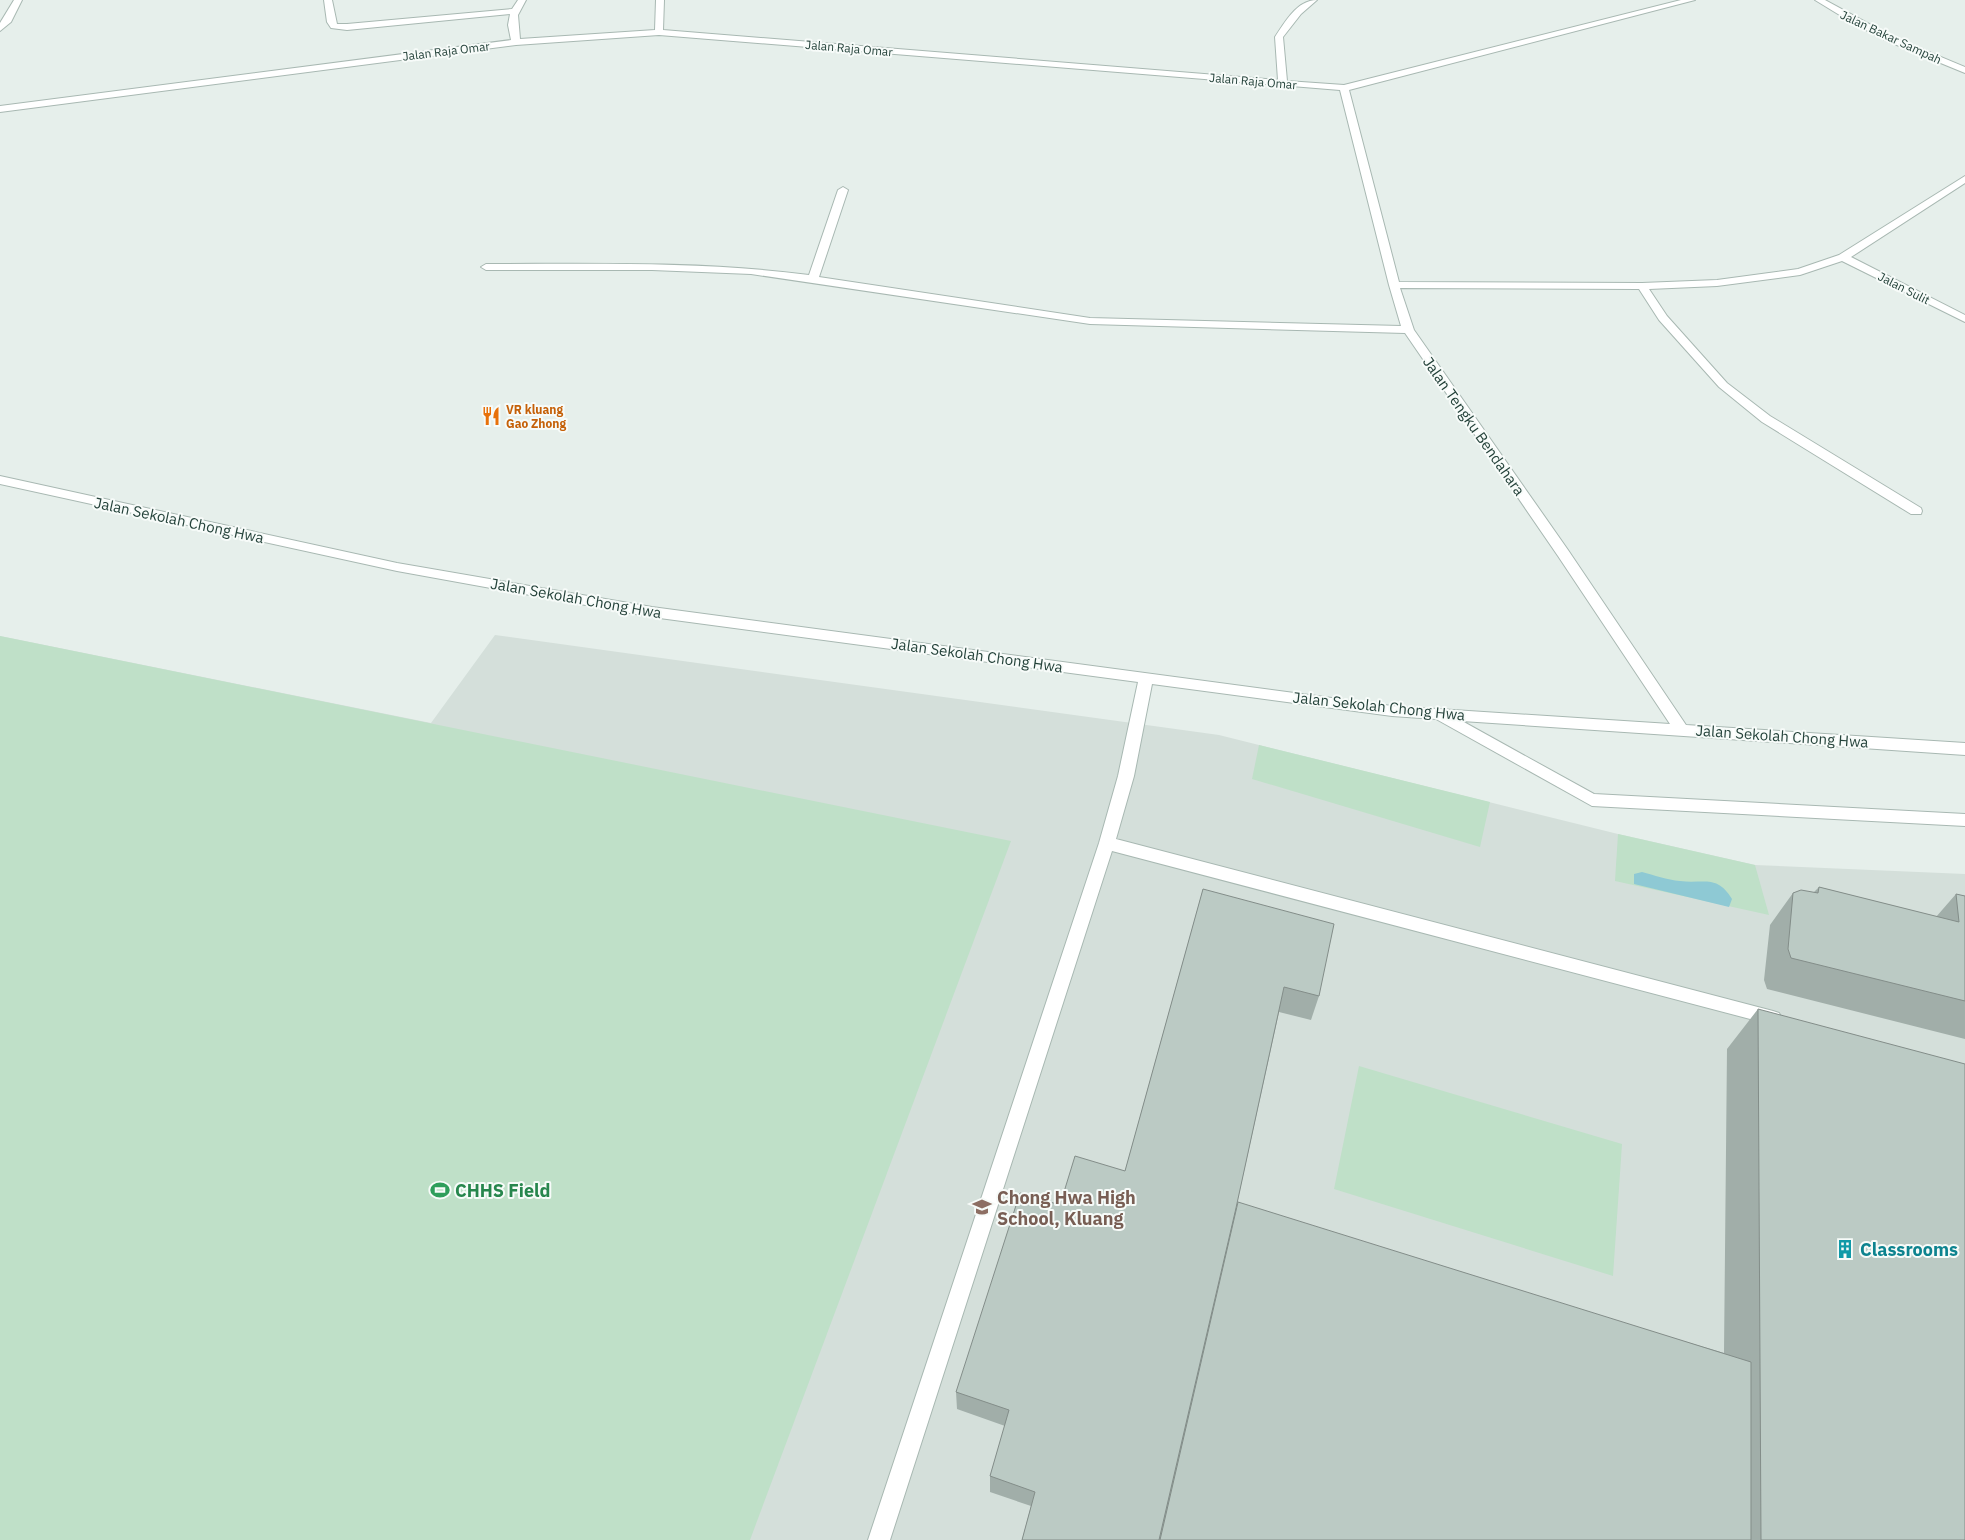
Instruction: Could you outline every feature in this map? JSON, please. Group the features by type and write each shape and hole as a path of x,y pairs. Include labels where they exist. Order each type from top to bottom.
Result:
{"street":[{"path":"0,28 8,20 18,0"},
{"path":"328,0 331,22 334,26 347,27 514,10"},
{"path":"516,42 512,22 514,10 522,0"},
{"path":"659,32 660,0"},
{"path":"1283,84 1279,37 1298,12 1313,0"},
{"name":"Jalan Raja Omar","path":"0,108 516,42 659,32 1344,88 1690,0"},
{"name":"Jalan Bakar Sampah","path":"1819,0 1840,13 1923,55 1965,70"},
{"name":"Jalan Tengku Bendahara","path":"1344,88 1394,285 1408,330 1563,553 1681,729"},
{"path":"1394,285 1642,286 1717,283 1800,272 1843,257 1965,179"},
{"path":"813,278 843,190"},
{"name":"Jalan Sulit","path":"1843,257 1965,319"},
{"path":"486,267 682,268 751,271 813,278 1090,321 1408,330"},
{"path":"1642,286 1663,318 1723,386 1766,419 1916,511"},
{"name":"Jalan Sekolah Chong Hwa","path":"0,480 397,568 633,608 1392,711 1965,749"},
{"path":"879,1540 1107,843 1126,776 1146,678"},
{"path":"1438,714 1592,800 1965,820"},
{"path":"1107,843 1792,1023"}],"shaded area":[{"name":"Chong Hwa High School, Kluang","path":"495,635 1219,735 1618,834 1755,865 1965,874 1965,1540 0,1540 0,636 431,723"}],"green space":[{"name":"CHHS Field","path":"0,636 1011,841 750,1540 0,1540"},
{"path":"1259,745 1490,802 1480,847 1252,779"},
{"path":"1618,834 1755,865 1769,915 1615,881"},
{"path":"1359,1066 1622,1144 1613,1276 1334,1189"}],"water":[{"path":"1642,872 1665,879 1715,883 1721,886 1732,899 1729,907 1634,884 1634,874"}],"building":[{"path":"1819,887 1959,922 1956,894 1965,896 1965,1001 1791,958 1788,949 1793,893 1801,890 1818,893"},
{"path":"1203,889 1334,924 1319,996 1284,987 1236,1208 1159,1540 1022,1540 1035,1492 990,1476 1009,1410 956,1392 1020,1193 1060,1205 1075,1156 1125,1171"},
{"name":"Classrooms","path":"1758,1009 1965,1064 1965,1540 1761,1540"},
{"path":"1238,1202 1751,1362 1751,1540 1160,1540"}],"place":[{"name":"VR kluang Gao Zhong","path":"491,416"},
{"name":"CHHS Field","path":"440,1190"},
{"name":"Chong Hwa High School, Kluang","path":"982,1207"},
{"name":"Classrooms","path":"1845,1249"}]}
